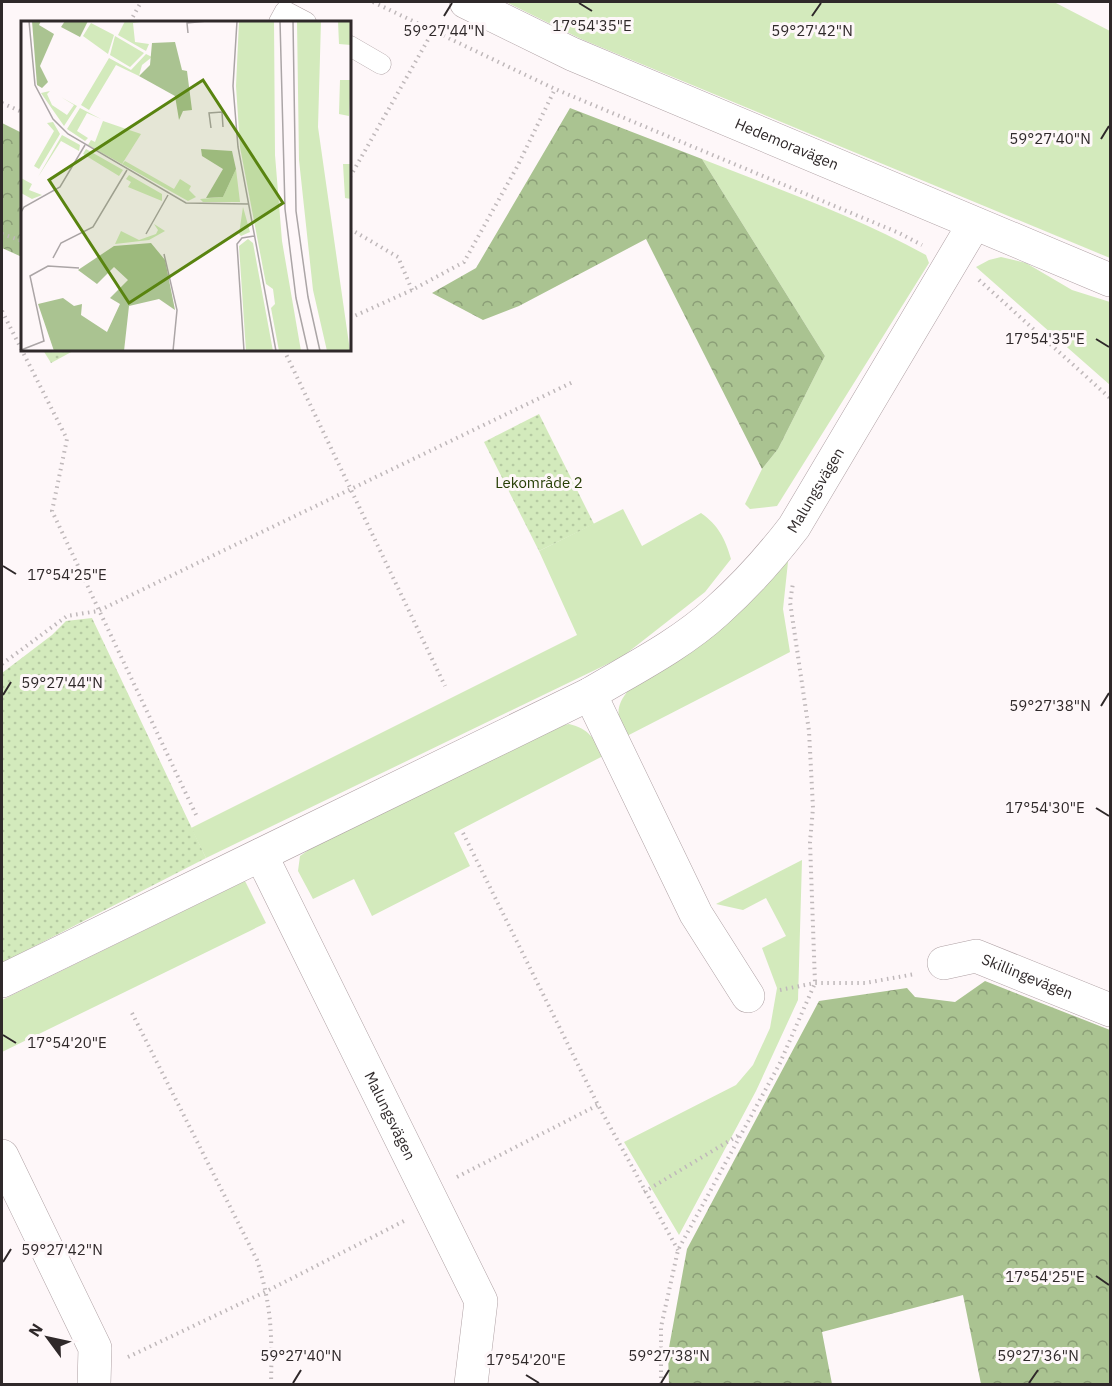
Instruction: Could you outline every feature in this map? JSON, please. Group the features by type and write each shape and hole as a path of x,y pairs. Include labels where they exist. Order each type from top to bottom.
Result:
{"street":[{"name":"Hedemoravägen","path":"466,2 572,54 1110,280"},
{"name":"Malungsvägen","path":"2,981 590,694 659,653 716,613 768,560 794,527 974,224"},
{"path":"590,694 696,914 748,996"},
{"name":"Malungsvägen","path":"261,855 481,1301 471,1384"},
{"name":"Skillingevägen","path":"944,963 976,956 1110,1010"},
{"path":"2,1156 95,1348 95,1379"}],"lane":[{"path":"285,12 304,21"},
{"path":"351,47 381,64"}],"path":[{"path":"131,21 141,2"},
{"path":"373,2 555,89 899,233 953,261 988,287 1110,398"},
{"path":"351,175 433,31"},
{"path":"351,318 412,290 464,262 517,167 572,54"},
{"path":"2,103 21,112"},
{"path":"351,230 398,257 412,290"},
{"path":"2,234 21,241"},
{"path":"2,311 21,348"},
{"path":"22,351 67,439 52,511 198,819"},
{"path":"284,351 445,686"},
{"path":"2,664 67,616 98,611 575,381"},
{"path":"463,833 598,1105 678,1250"},
{"path":"815,983 865,983 910,976 944,963"},
{"path":"132,1013 256,1260 267,1291 273,1327 271,1384"},
{"path":"95,1379 420,1213 441,1186 598,1105"},
{"path":"644,1192 739,1135"}],"green space":[{"path":"506,2 1054,2 1110,31 1110,258 581,39"},
{"path":"570,108 702,159 825,356 778,449 762,469 646,239 519,306 483,320 432,293 476,268"},
{"path":"2,123 21,132 21,257 2,248"},
{"path":"702,159 872,228 926,255 929,263 777,506 750,509 745,504 762,469 778,449 825,356"},
{"path":"1001,257 1026,263 1072,290 1110,302 1110,385 976,267"},
{"path":"44,351 73,351 51,363"},
{"name":"Lekområde 2","path":"539,414 594,524 539,551 484,442"},
{"path":"623,509 642,546 701,513 720,533 731,559 705,592 622,657 206,858 191,828 577,635 539,551"},
{"path":"790,543 783,609 790,652 625,737 618,711 621,701 630,688"},
{"path":"92,618 206,858 2,963 2,673 52,635 66,621"},
{"path":"569,724 590,735 603,756 454,833 470,866 372,916 354,879 313,899 298,871 300,856 317,844 554,727"},
{"path":"802,860 798,1000 756,1091 679,1235 624,1142 736,1085 753,1065 770,1028 777,988 762,948 786,936 766,898 743,910 716,904"},
{"path":"245,881 266,923 2,1052 2,1000"},
{"path":"985,981 1110,1030 1110,1384 981,1384 963,1295 822,1332 832,1384 669,1384 668,1353 687,1249 819,1001 907,988 915,997 955,1002"}]}
